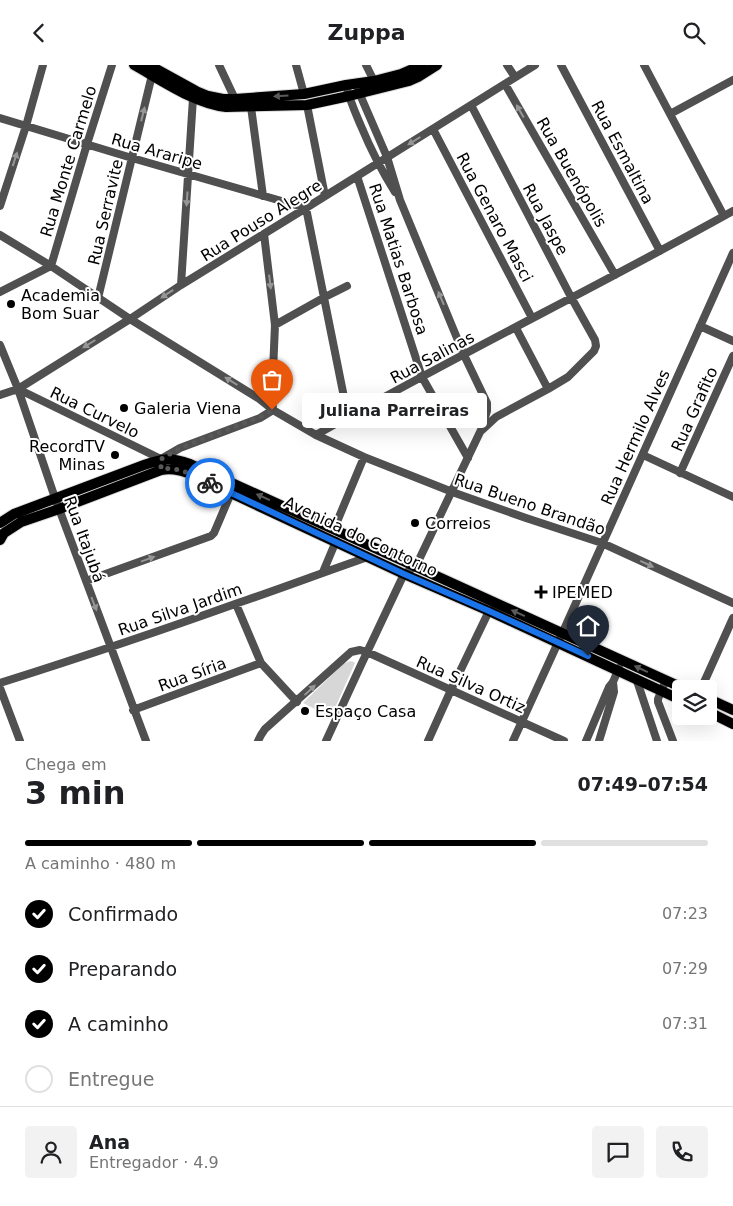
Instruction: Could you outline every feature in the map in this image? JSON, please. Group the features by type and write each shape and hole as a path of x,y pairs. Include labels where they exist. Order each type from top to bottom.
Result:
{"main road":[{"path":"134,65 151,70 208,96 223,99 305,99"},
{"path":"352,90 422,65"},
{"path":"151,70 205,103 216,107 251,107 409,81 437,65"},
{"name":"Avenida do Contorno","path":"0,523 14,513 55,498 178,460 403,560 620,665 672,683"},
{"name":"Avenida do Contorno","path":"161,464 167,468 178,469 188,473 404,574 489,611 561,638"},
{"name":"Avenida do Contorno","path":"0,540 4,533 21,522 60,509 161,464"},
{"name":"Avenida do Contorno","path":"620,665 636,678 672,695"},
{"path":"717,703 733,711"},
{"path":"717,717 733,724"}],"street":[{"path":"0,205 26,126 43,65"},
{"name":"Rua Monte Carmelo","path":"50,265 112,65"},
{"path":"220,65 235,99"},
{"path":"296,65 326,196"},
{"path":"366,65 374,81"},
{"path":"507,65 515,77"},
{"name":"Rua Pouso Alegre","path":"0,395 18,389 181,285 535,65"},
{"name":"Rua Esmaltina","path":"561,65 660,251"},
{"path":"644,65 724,216"},
{"name":"Rua Serravite","path":"98,298 151,70"},
{"path":"670,114 733,80"},
{"name":"Rua Buenópolis","path":"505,84 615,275"},
{"path":"352,90 388,157 400,200 459,343 487,403 496,417"},
{"path":"352,90 377,163 400,200"},
{"path":"181,285 194,98"},
{"name":"Rua Jaspe","path":"471,105 595,340 596,346 594,351 568,377 548,389"},
{"path":"251,107 263,196"},
{"name":"Rua Araripe","path":"0,118 306,208"},
{"name":"Rua Genaro Masci","path":"433,129 532,318"},
{"name":"Rua Matias Barbosa","path":"358,176 422,377 468,457"},
{"path":"306,208 348,417"},
{"name":"Rua Salinas","path":"316,435 733,211"},
{"path":"264,233 275,325 272,410"},
{"path":"0,235 50,265 130,319 258,398 272,410 316,435"},
{"name":"Rua Hermilo Alves","path":"513,741 733,253"},
{"path":"0,292 50,265"},
{"path":"275,325 347,286"},
{"path":"700,326 733,341"},
{"path":"481,431 496,417 548,389 516,328"},
{"path":"459,343 476,349"},
{"name":"Rua Itajubá","path":"0,345 18,389 55,498 146,741"},
{"name":"Rua Grafito","path":"680,473 733,356"},
{"name":"Rua Curvelo","path":"18,389 161,464"},
{"path":"404,574 416,567 481,431 487,411 487,403"},
{"path":"161,464 180,448 260,417 272,410"},
{"name":"Rua Bueno Brandão","path":"316,435 364,457 451,491 602,543 733,603"},
{"path":"642,455 733,497"},
{"path":"334,529 364,457"},
{"path":"86,581 207,538 214,533 231,493"},
{"path":"323,572 336,541"},
{"name":"Rua Silva Jardim","path":"0,683 111,647 368,557"},
{"path":"326,741 404,574 403,560"},
{"path":"236,604 261,663 296,702"},
{"path":"428,741 489,611"},
{"path":"705,680 733,617"},
{"path":"258,741 265,729 351,652 367,651"},
{"name":"Rua Silva Ortiz","path":"367,651 564,741"},
{"name":"Rua Síria","path":"133,710 261,663"},
{"path":"586,741 620,665"},
{"path":"636,678 657,741"},
{"path":"666,680 658,701 673,741"},
{"path":"599,741 614,692 613,683"},
{"path":"0,688 20,741"},
{"path":"647,709 660,708"}],"shaded area":[{"path":"350,661 355,663 331,717 303,703 343,664"}],"way so far":[{"path":"210,483 178,469 161,469 161,459 180,448 260,417 272,410"}],"place":[{"name":"Academia Bom Suar","path":"11,304"},
{"name":"Galeria Viena","path":"124,408"},
{"name":"Juliana Parreiras","path":"272,410"},
{"name":"RecordTV Minas","path":"115,455"},
{"name":"Correios","path":"415,523"},
{"name":"IPEMED","path":"541,592"},
{"name":"Espaço Casa","path":"305,711"}],"route":[{"path":"210,483 404,574 588,656"}]}
